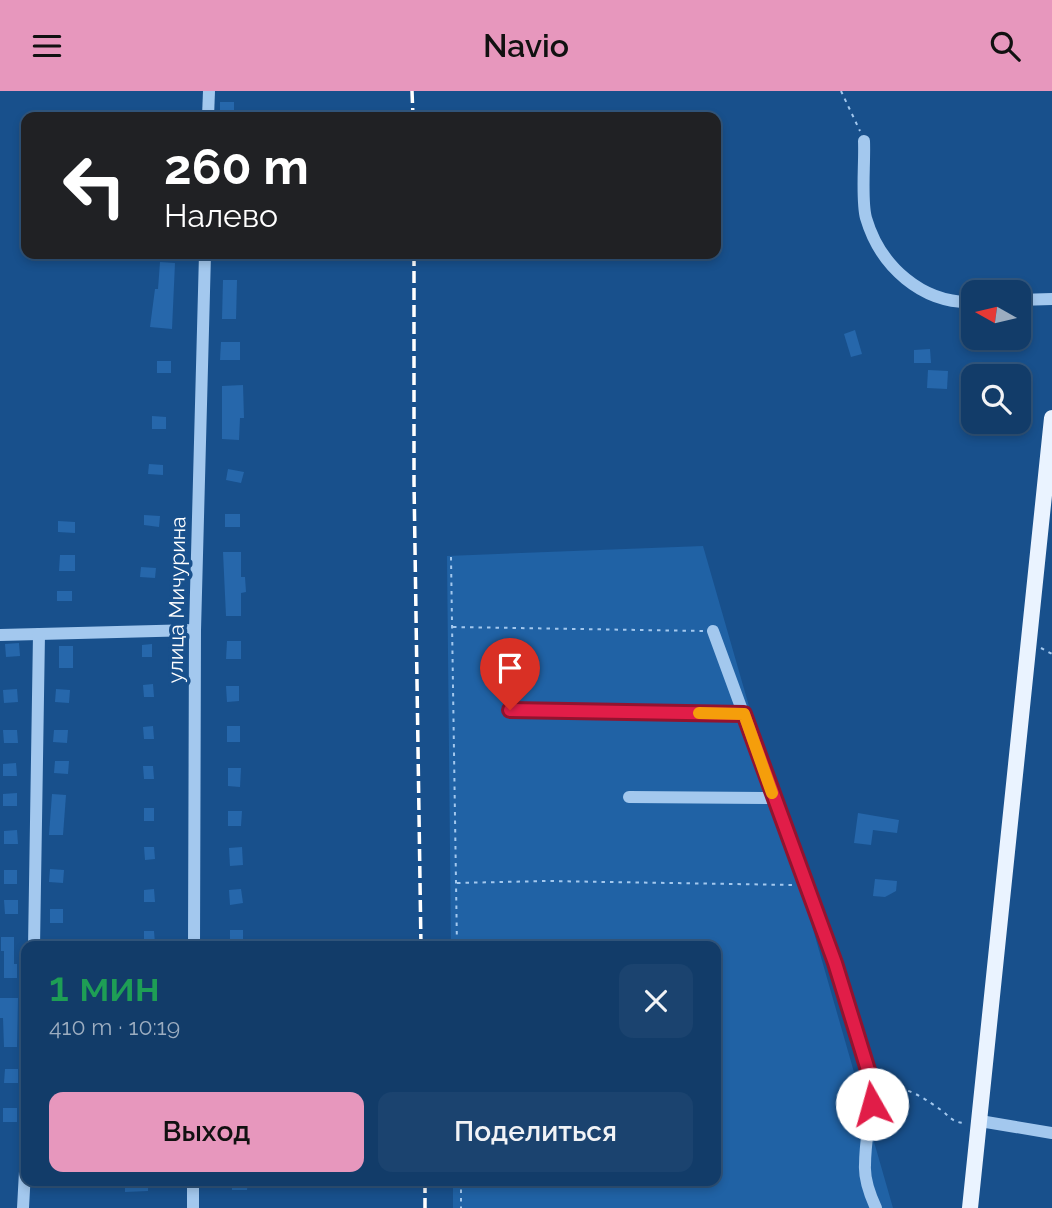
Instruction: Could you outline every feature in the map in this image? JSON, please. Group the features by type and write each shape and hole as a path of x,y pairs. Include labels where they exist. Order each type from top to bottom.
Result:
{"main road":[{"path":"971,1208 1052,418"}],"street":[{"path":"208,112 209,91"},
{"path":"864,141 865,215 887,262 928,295 948,302 961,302"},
{"name":"улица Мичурина","path":"194,941 195,630 205,259"},
{"path":"1031,300 1052,299"},
{"path":"0,635 195,630"},
{"path":"713,631 835,963 872,1083 864,1167 876,1208"},
{"path":"34,941 39,634"},
{"path":"510,710 744,714"},
{"path":"629,797 774,798"},
{"path":"979,1121 1052,1133"},
{"path":"23,1208 24,1186"},
{"path":"193,1186 193,1208"}],"path":[{"path":"841,91 864,141"},
{"path":"451,557 457,941"},
{"path":"452,627 713,631"},
{"path":"456,883 547,881 805,885"},
{"path":"872,1083 914,1094 960,1124 979,1121"},
{"path":"461,1186 461,1208"}],"shaded area":[{"path":"703,546 893,1208 453,1208 453,1186 721,1186 721,941 451,941 447,556"}],"building":[{"path":"220,102 234,102 234,112 220,112"},
{"path":"160,262 175,263 172,329 150,327 155,289 158,289"},
{"path":"223,280 237,280 236,319 222,319"},
{"path":"855,330 862,354 851,357 844,334"},
{"path":"221,342 240,342 240,360 220,360"},
{"path":"930,349 931,363 914,363 914,350"},
{"path":"157,361 171,361 171,373 157,373"},
{"path":"928,370 948,371 947,389 927,388"},
{"path":"243,385 244,418 240,418 239,440 222,439 222,386"},
{"path":"152,416 166,417 166,429 152,429"},
{"path":"149,464 163,465 163,475 148,474"},
{"path":"228,469 244,472 241,483 226,480"},
{"path":"225,514 240,514 240,527 225,527"},
{"path":"144,515 160,516 159,527 144,525"},
{"path":"58,521 75,522 75,533 58,532"},
{"path":"223,552 241,552 241,577 245,577 246,592 241,593 241,616 226,616"},
{"path":"60,555 75,555 75,571 59,571"},
{"path":"141,567 156,568 155,578 140,577"},
{"path":"57,591 72,591 72,601 57,601"},
{"path":"227,641 241,641 241,659 226,659"},
{"path":"19,643 20,656 6,657 5,644"},
{"path":"152,644 152,657 142,657 142,645"},
{"path":"59,646 73,646 73,668 59,668"},
{"path":"153,684 154,697 144,697 143,685"},
{"path":"226,686 239,686 239,701 227,702"},
{"path":"17,689 18,702 4,703 3,690"},
{"path":"56,689 70,690 69,703 55,702"},
{"path":"153,726 154,739 144,739 143,727"},
{"path":"227,726 240,726 240,742 227,742"},
{"path":"3,730 17,730 18,743 4,743"},
{"path":"54,730 68,730 67,743 53,742"},
{"path":"55,761 69,761 68,774 54,773"},
{"path":"16,763 17,776 3,776 3,764"},
{"path":"143,766 153,766 154,779 144,779"},
{"path":"228,768 241,768 240,787 228,786"},
{"path":"17,793 17,806 3,806 3,794"},
{"path":"52,794 66,795 63,835 49,835"},
{"path":"144,808 154,808 154,821 144,821"},
{"path":"228,811 242,811 241,826 228,826"},
{"path":"858,813 899,820 897,833 873,830 871,845 854,843"},
{"path":"17,830 18,844 4,844 4,831"},
{"path":"144,847 154,847 155,859 145,860"},
{"path":"242,847 243,865 230,866 229,848"},
{"path":"50,869 64,870 63,883 49,882"},
{"path":"4,870 17,870 17,884 4,884"},
{"path":"875,879 897,881 896,891 885,897 873,896"},
{"path":"154,889 155,902 144,902 144,890"},
{"path":"241,889 243,903 230,905 229,890"},
{"path":"4,900 18,900 18,914 5,914"},
{"path":"50,909 63,909 63,923 50,923"},
{"path":"230,930 243,930 243,941 230,941"},
{"path":"144,931 154,931 155,941 144,941"},
{"path":"1,937 14,937 17,978 4,978"},
{"path":"0,998 18,998 17,1047 4,1047"},
{"path":"5,1069 18,1069 18,1083 4,1083"},
{"path":"3,1108 17,1108 17,1122 3,1122"},
{"path":"125,1186 148,1186 148,1191 125,1192"},
{"path":"232,1186 247,1186 247,1190 232,1190"}],"railway":[{"path":"412,91 413,112"},
{"path":"414,259 414,482 421,941"},
{"path":"425,1186 425,1208"}],"slow traffic":[{"path":"699,713 744,714 772,793"}],"route":[{"path":"510,710 744,714 835,963 872,1083 872,1104"}]}
